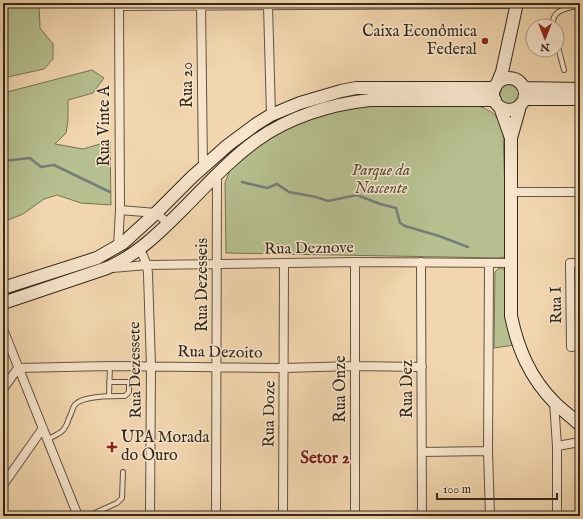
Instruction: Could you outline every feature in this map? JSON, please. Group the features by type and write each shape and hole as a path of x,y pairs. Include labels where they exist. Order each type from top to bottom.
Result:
{"main road":[{"path":"511,138 497,95 517,3"},
{"path":"497,95 505,79 514,79 522,84 523,98 511,138 511,316 516,337 532,375 554,402 580,425"},
{"path":"3,288 97,258 118,246 156,213 228,145 255,125 300,103 356,88 497,95 510,110 523,98 580,89"},
{"path":"3,303 122,262 140,249 234,159 264,136 282,125 335,105 370,100 497,95"},
{"path":"523,98 580,99"}],"street":[{"path":"201,4 268,5 517,3"},
{"name":"Rua Vinte A","path":"118,246 120,210 119,6 201,4"},
{"name":"Rua 20","path":"201,4 203,168"},
{"path":"268,5 271,116"},
{"name":"Rua Dezesseis","path":"216,516 217,175"},
{"path":"511,192 580,192"},
{"path":"120,210 156,213 168,223"},
{"name":"Rua Dezessete","path":"140,249 147,265 151,366 150,516"},
{"name":"Rua Deznove","path":"107,268 147,265 354,262 512,263"},
{"name":"Rua Onze","path":"354,262 355,516"},
{"name":"Rua Dez","path":"421,262 422,516"},
{"name":"Rua Doze","path":"283,516 284,263"},
{"name":"Rua I","path":"580,263 570,263 571,347 580,346"},
{"path":"489,264 488,451 490,516"},
{"path":"3,329 48,439 75,514"},
{"name":"Rua Dezoito","path":"18,368 110,366 284,368 355,366 422,367"},
{"path":"3,389 18,368"},
{"path":"554,402 557,446 557,516"},
{"path":"3,486 43,428"},
{"path":"557,446 580,442"},
{"path":"422,452 488,451"}],"lane":[{"path":"553,18 556,12 580,5"},
{"path":"561,58 564,70"},
{"path":"109,396 110,366"},
{"path":"48,439 63,432 74,406 77,403 84,400 109,396 125,396 129,392 128,382 109,382"},
{"path":"88,516 117,503 122,498 123,472"}],"green space":[{"path":"3,3 39,3 40,28 53,44 53,59 44,69 3,78"},
{"path":"92,70 104,78 93,93 68,100 68,121 66,133 55,144 83,149 110,141 111,205 81,203 57,195 44,199 23,214 3,222 3,93"},
{"path":"509,82 519,84 525,92 514,107 510,107 504,103 500,94 502,87"},
{"name":"Parque da Nascente","path":"376,104 479,106 489,110 497,117 503,131 507,256 500,258 226,253 225,183 230,170 267,138 299,121 337,108"},
{"path":"499,268 507,271 515,345 494,348 495,272"}],"waterway":[{"path":"3,161 30,158 41,167 54,165 110,192"},
{"path":"242,182 267,188 277,184 289,192 328,201 357,195 380,204 396,208 400,223 405,226 439,236 468,247"}],"place":[{"name":"Caixa Econômica Federal","path":"485,41"},
{"name":"UPA Morada do Ouro","path":"112,447"}],"district":[{"name":"Setor 2","path":"325,458"}]}
